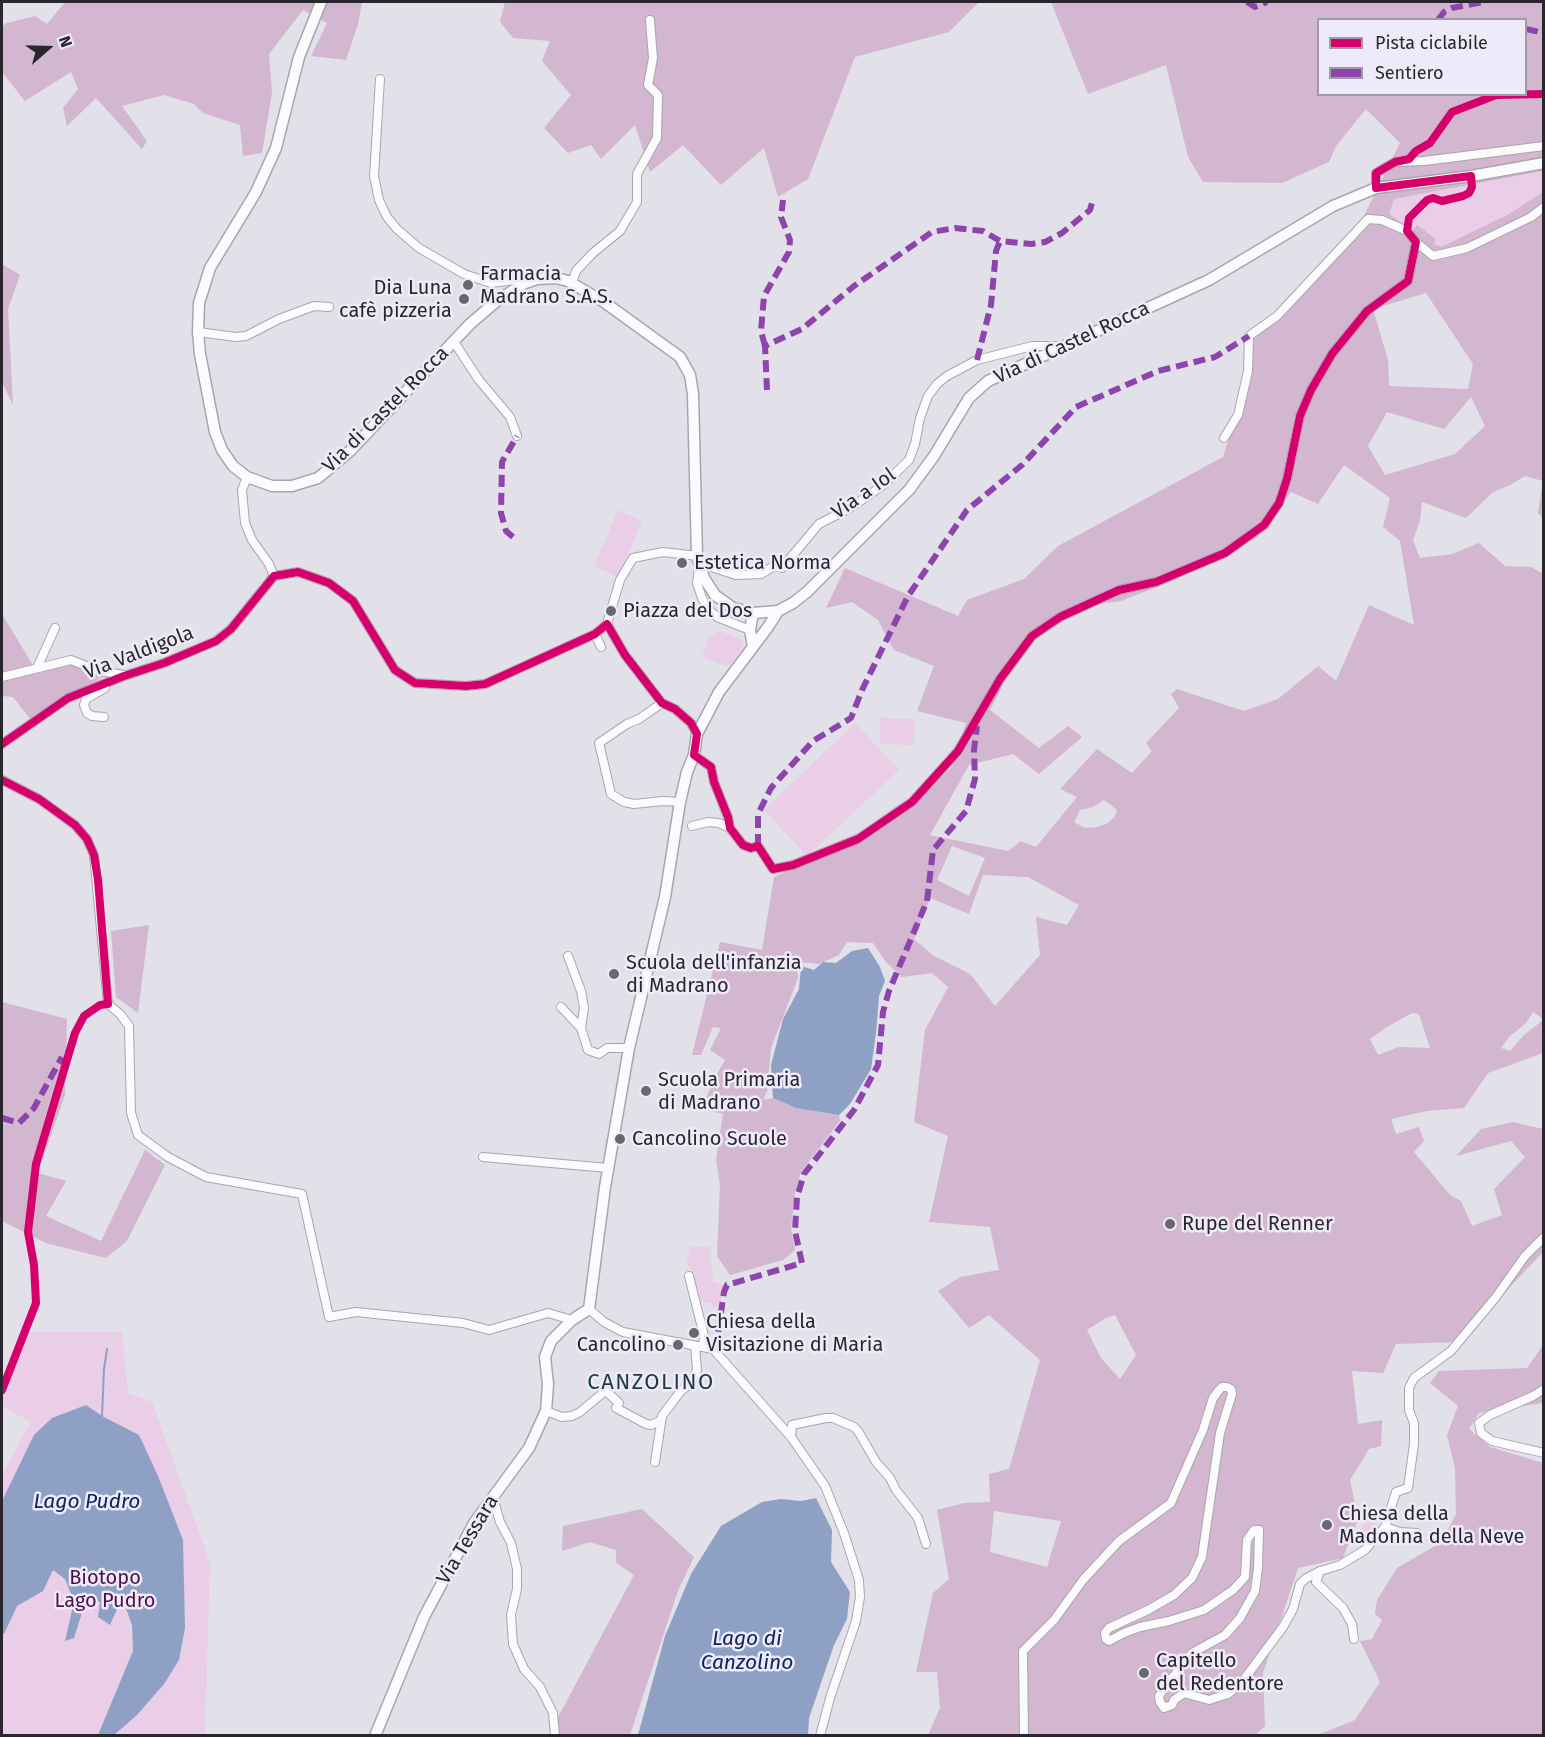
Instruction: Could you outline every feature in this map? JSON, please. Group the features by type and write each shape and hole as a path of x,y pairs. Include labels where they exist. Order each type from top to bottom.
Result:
{"main road":[{"name":"Via di Castel Rocca","path":"321,2 299,57 276,148 256,192 210,268 199,303 200,354 215,432 222,450 233,466 247,477 272,486 292,486 318,478 350,451 470,324 498,300 525,283 537,279 556,278 572,283 604,302 680,357 690,375 693,394 698,559 704,578 715,595 733,608 753,613 778,611 807,592 909,490 934,456 969,398 988,381 1209,280 1333,207 1376,188 1471,176 1544,163"},
{"path":"589,1309 608,1168 629,1048 665,897 679,826 680,802 687,772 694,755 697,734 719,692 778,611"},
{"path":"753,613 750,630 753,647"},
{"name":"Via Tessara","path":"375,1736 424,1617 474,1523 529,1448 546,1411 548,1384 545,1357 551,1341 572,1320 589,1309"}],"street":[{"path":"572,283 576,271 593,253 620,231 632,211 637,202 637,174 657,138 658,95 648,85 653,58 650,20"},
{"path":"380,79 374,176 379,200 387,217 397,229 420,248 464,274 491,283 515,280 525,283"},
{"path":"1376,188 1378,170 1395,162 1424,161 1544,146"},
{"path":"1224,438 1238,415 1248,371 1250,336 1277,316 1368,219 1382,220 1407,231 1416,243 1433,255 1467,248 1531,217 1544,207"},
{"path":"694,755 711,767 730,828 742,845 751,848 758,846 773,869 793,865 858,839 912,802 958,751 1000,679 1032,636 1060,617 1119,590 1155,582 1224,553 1264,525 1280,503 1300,416 1311,390 1332,354 1367,311 1408,281 1416,243"},
{"path":"198,332 236,337 246,336 279,319 314,306 329,307"},
{"path":"454,342 479,380 510,417 517,436"},
{"name":"Via a Iol","path":"698,559 711,567 736,575 761,574 774,566 782,568 819,524 850,508 882,486 909,460 928,396 947,376 977,360 1032,346 1065,346"},
{"path":"247,477 242,490 245,523 252,540 269,564 274,576 298,572 329,583 353,601 395,670 415,683 466,686 485,684 595,634 607,624 620,580 633,558 663,552 698,559"},
{"name":"Via di Castel Rocca","path":"698,559 698,583 708,609 717,617 750,630"},
{"name":"Via Valdigola","path":"2,744 68,698 164,663 216,641 231,629 274,576"},
{"path":"607,624 625,655 662,703 675,709 691,723 697,734"},
{"path":"37,668 55,628"},
{"path":"595,634 601,647"},
{"path":"2,677 70,660 96,670 124,676"},
{"path":"104,717 87,713 84,705 86,699 124,676"},
{"path":"662,703 599,743 611,794 624,802 634,804 680,802"},
{"path":"2,780 39,799 75,825 87,839 94,855 108,1004 129,1026 131,1113 138,1135 168,1157 206,1177 303,1194 329,1317 356,1312 463,1323 489,1330 548,1313 572,1320"},
{"path":"692,826 708,822 719,823 730,828"},
{"path":"568,956 581,991 584,1008 582,1028 588,1050 599,1054 607,1048 629,1048"},
{"path":"561,1007 582,1028"},
{"path":"483,1158 608,1168"},
{"path":"1024,1736 1023,1651 1054,1620 1083,1580 1119,1541 1172,1503 1203,1430 1213,1398 1222,1387 1231,1389 1232,1394 1220,1433 1202,1557 1192,1578 1174,1595 1109,1628 1105,1633 1106,1639 1112,1640 1124,1632 1204,1610 1233,1590 1245,1577 1247,1540 1250,1533 1259,1530 1255,1591 1240,1618 1225,1635 1192,1653 1159,1696 1164,1708 1172,1705 1174,1700 1184,1693 1209,1700 1228,1694 1242,1682 1283,1627 1293,1609 1300,1584 1320,1571 1340,1565 1365,1550 1385,1527 1396,1492 1408,1490 1414,1444 1414,1423 1409,1410 1409,1388 1414,1378 1451,1351 1496,1297 1525,1256 1544,1237"},
{"path":"655,1462 660,1421 680,1392 691,1382 697,1370 699,1346 704,1335 689,1276"},
{"path":"589,1309 604,1322 623,1332 713,1349 791,1437 825,1486 859,1580 860,1597 856,1621 830,1698 820,1736"},
{"path":"1544,1389 1479,1423 1481,1433 1492,1441 1544,1453"},
{"path":"546,1411 562,1417 572,1416 607,1392 619,1402 616,1408 646,1424 651,1425 660,1421"},
{"path":"791,1437 792,1425 833,1418 854,1427 876,1462 918,1518 926,1544"},
{"path":"493,1497 500,1522 511,1543 517,1569 517,1589 511,1615 513,1644 524,1669 540,1687 553,1713 555,1736"},
{"path":"1385,1527 1400,1532 1417,1533"},
{"path":"1320,1571 1316,1582 1343,1608 1352,1624 1354,1639"}],"green space":[{"path":"1543,171 1543,192 1509,214 1441,247 1434,244 1436,238 1417,226 1413,231 1389,214 1394,199"},
{"path":"618,510 642,521 618,577 594,566"},
{"path":"720,631 741,639 744,645 729,667 702,657 709,636"},
{"path":"880,718 914,719 914,745 880,744"},
{"path":"855,723 899,770 807,856 764,810"},
{"path":"690,1246 710,1247 713,1282 724,1285 720,1306 713,1308 711,1302 702,1303 687,1261"},
{"name":"Biotopo Lago Pudro","path":"29,1332 122,1332 128,1393 152,1402 210,1563 205,1735 2,1735 2,1475 31,1422 2,1406 2,1387"},
{"path":"1368,1521 1382,1527 1364,1542 1360,1529"}],"shaded area":[{"path":"65,2 362,2 358,24 346,60 311,56 327,23 303,10 269,54 272,93 262,153 243,156 240,125 203,113 194,104 164,95 122,106 147,141 142,149 96,98 67,126 63,108 78,89 71,72 25,101 2,72 2,26 35,16 47,24"},
{"path":"505,2 979,2 949,32 855,57 808,179 778,197 764,148 721,185 683,145 650,172 635,125 601,159 591,145 568,153 544,128 571,95 542,61 550,41 513,38 500,22"},
{"path":"1051,2 1543,2 1543,171 1394,199 1389,214 1413,231 1417,225 1436,239 1434,244 1441,247 1509,214 1543,192 1543,481 1525,476 1493,492 1466,518 1422,502 1420,520 1413,540 1420,558 1452,554 1479,543 1505,566 1531,567 1543,574 1543,1019 1533,1012 1526,1023 1509,1037 1501,1048 1510,1051 1524,1035 1543,1020 1543,1053 1488,1073 1464,1108 1427,1111 1391,1119 1396,1134 1419,1127 1424,1141 1414,1152 1450,1195 1461,1201 1472,1226 1502,1215 1494,1189 1525,1157 1511,1141 1456,1156 1481,1129 1513,1122 1543,1129 1543,1252 1458,1342 1396,1344 1383,1373 1352,1371 1358,1424 1382,1420 1381,1446 1369,1449 1350,1480 1358,1519 1343,1558 1298,1568 1263,1673 1265,1726 1254,1736 928,1735 940,1708 937,1672 916,1672 933,1593 949,1579 937,1510 964,1503 990,1502 989,1474 1009,1469 1040,1360 989,1315 969,1328 938,1291 960,1277 999,1270 990,1227 929,1222 948,1136 914,1122 925,1030 948,987 932,973 902,977 886,962 873,943 847,942 839,955 819,964 797,962 798,978 771,1048 767,1091 763,1100 773,1098 796,1108 839,1115 840,1121 801,1172 795,1192 791,1228 795,1250 783,1260 730,1275 717,1256 720,1185 716,1160 723,1114 701,1109 725,1060 710,1050 721,1028 713,1027 701,1055 692,1055 720,942 762,950 774,877 851,841 897,806 927,788 951,768 966,723 917,711 934,666 894,650 878,620 852,602 826,608 845,568 958,616 967,600 1024,579 1058,546 1223,457 1246,383 1251,333 1282,310 1359,226 1400,143 1366,109 1336,146 1329,162 1282,183 1203,182 1188,157 1166,65 1088,94","holes":["1426,293 1473,364 1468,389 1389,386 1388,360 1373,309","1471,397 1485,426 1455,454 1385,475 1368,446 1387,412 1444,429","1344,465 1390,498 1383,527 1400,541 1414,625 1369,605 1336,681 1318,666 1278,699 1244,711 1177,689 1171,694 1179,708 1146,743 1152,751 1132,773 1097,749 1060,789 1077,797 1036,847 1021,841 1008,851 930,835 969,765 1013,754 1039,774 1082,737 1068,726 1039,748 990,710 1027,638 1070,608 1121,601 1170,582 1257,537 1291,492 1318,504","1104,800 1117,810 1108,823 1085,828 1074,822 1080,810 1093,807","952,846 985,858 969,896 937,880","983,875 1028,877 1079,905 1067,925 1036,917 1040,955 995,1006 970,974 934,956 914,939 930,898 969,914","1412,1013 1419,1014 1430,1048 1399,1047 1378,1055 1370,1039","1115,1315 1136,1355 1120,1379 1101,1358 1087,1330","994,1511 1061,1521 1047,1567 990,1552"]},
{"path":"2,264 20,275 8,309 13,405 2,382"},
{"path":"1543,481 1543,518 1538,513"},
{"path":"2,614 37,672 70,662 104,676 32,721 13,697 2,696"},
{"path":"149,925 138,1013 116,997 111,931"},
{"path":"2,1002 67,1019 65,1095 38,1173 66,1181 46,1216 101,1241 145,1150 165,1165 127,1241 106,1258 46,1243 2,1221"},
{"path":"1543,1345 1543,1403 1479,1413 1469,1429 1490,1447 1543,1463 1543,1735 1315,1736 1355,1720 1380,1682 1360,1641 1372,1639 1382,1620 1375,1614 1377,1600 1397,1568 1442,1542 1456,1514 1455,1468 1447,1435 1458,1406 1430,1383 1439,1371 1527,1368"},
{"path":"642,1509 694,1557 678,1591 630,1735 557,1735 556,1721 634,1575 616,1563 616,1550 590,1542 562,1551 563,1526"}],"water":[{"path":"868,948 880,967 885,981 879,996 871,1069 850,1104 839,1115 796,1108 773,1098 771,1065 783,1019 799,989 801,966 814,970 823,962 836,963 852,951"},
{"name":"Lago Pudro","path":"86,1405 139,1435 183,1540 185,1628 179,1660 164,1684 137,1715 114,1735 98,1735 133,1651 132,1625 124,1603 118,1607 110,1625 98,1617 100,1602 86,1600 74,1638 65,1641 74,1602 65,1579 53,1570 43,1591 17,1606 4,1634 2,1633 2,1501 34,1435 52,1418"},
{"name":"Lago di Canzolino","path":"816,1498 832,1530 831,1562 850,1592 847,1619 834,1645 809,1718 808,1735 638,1735 665,1636 691,1574 721,1526 762,1502 781,1499 801,1501"}],"waterway":[{"path":"102,1416 107,1349"}],"marked path":[{"path":"1247,2 1255,7 1267,2"},
{"path":"1440,18 1444,12 1452,8 1483,2"},
{"path":"1527,29 1544,33"},
{"path":"767,390 765,346 802,329 854,286 932,232 955,228 983,231 1000,241 1031,244 1045,242 1062,233 1090,210 1093,199"},
{"path":"765,346 761,331 764,296 789,252 790,240 781,217 783,200"},
{"path":"977,360 991,305 996,251 1000,241"},
{"path":"758,846 758,814 771,788 813,741 851,718 862,690 908,596 967,510 1022,465 1076,407 1158,371 1215,357 1249,336"},
{"path":"513,537 506,531 501,513 502,462 517,436"},
{"path":"713,1349 727,1285 802,1263 795,1231 797,1197 804,1174 854,1110 878,1065 883,1012 889,991 927,901 933,850 966,811 975,779 974,750 977,726"},
{"path":"2,1118 19,1123 34,1108 62,1057"}],"cycle path":[{"path":"1527,94 1544,94"},
{"path":"2,744 68,698 164,663 216,641 231,629 274,576 298,572 329,583 353,601 395,670 415,683 466,686 485,684 595,634 607,624 625,655 662,703 675,709 691,723 697,734 694,755 711,767 730,828 743,845 751,848 758,846 773,869 793,865 858,839 912,802 958,751 1000,679 1032,636 1060,617 1119,590 1156,582 1225,553 1264,525 1279,503 1287,479 1300,416 1311,390 1332,354 1367,311 1408,281 1416,242 1407,231 1409,218 1427,200 1433,198 1442,201 1463,196 1469,193 1472,187 1471,176 1376,188 1376,173 1395,162 1409,159 1416,151 1430,143 1452,112 1493,96"},
{"path":"2,780 39,799 75,825 87,839 94,855 98,880 108,1004 100,1005 84,1016 75,1033 36,1164 28,1232 34,1265 36,1303 2,1390"}],"place":[{"name":"Farmacia Madrano S.A.S.","path":"468,285"},
{"name":"Dia Luna cafè pizzeria","path":"464,299"},
{"name":"Estetica Norma","path":"682,563"},
{"name":"Piazza del Dos","path":"611,611"},
{"name":"Scuola dell'infanzia di Madrano","path":"614,974"},
{"name":"Scuola Primaria di Madrano","path":"646,1091"},
{"name":"Cancolino Scuole","path":"620,1139"},
{"name":"Rupe del Renner","path":"1170,1224"},
{"name":"Chiesa della Visitazione di Maria","path":"694,1333"},
{"name":"Cancolino","path":"678,1345"},
{"name":"Chiesa della Madonna della Neve","path":"1327,1525"},
{"name":"Capitello del Redentore","path":"1144,1673"}],"district":[{"name":"CANZOLINO","path":"651,1383"}]}
